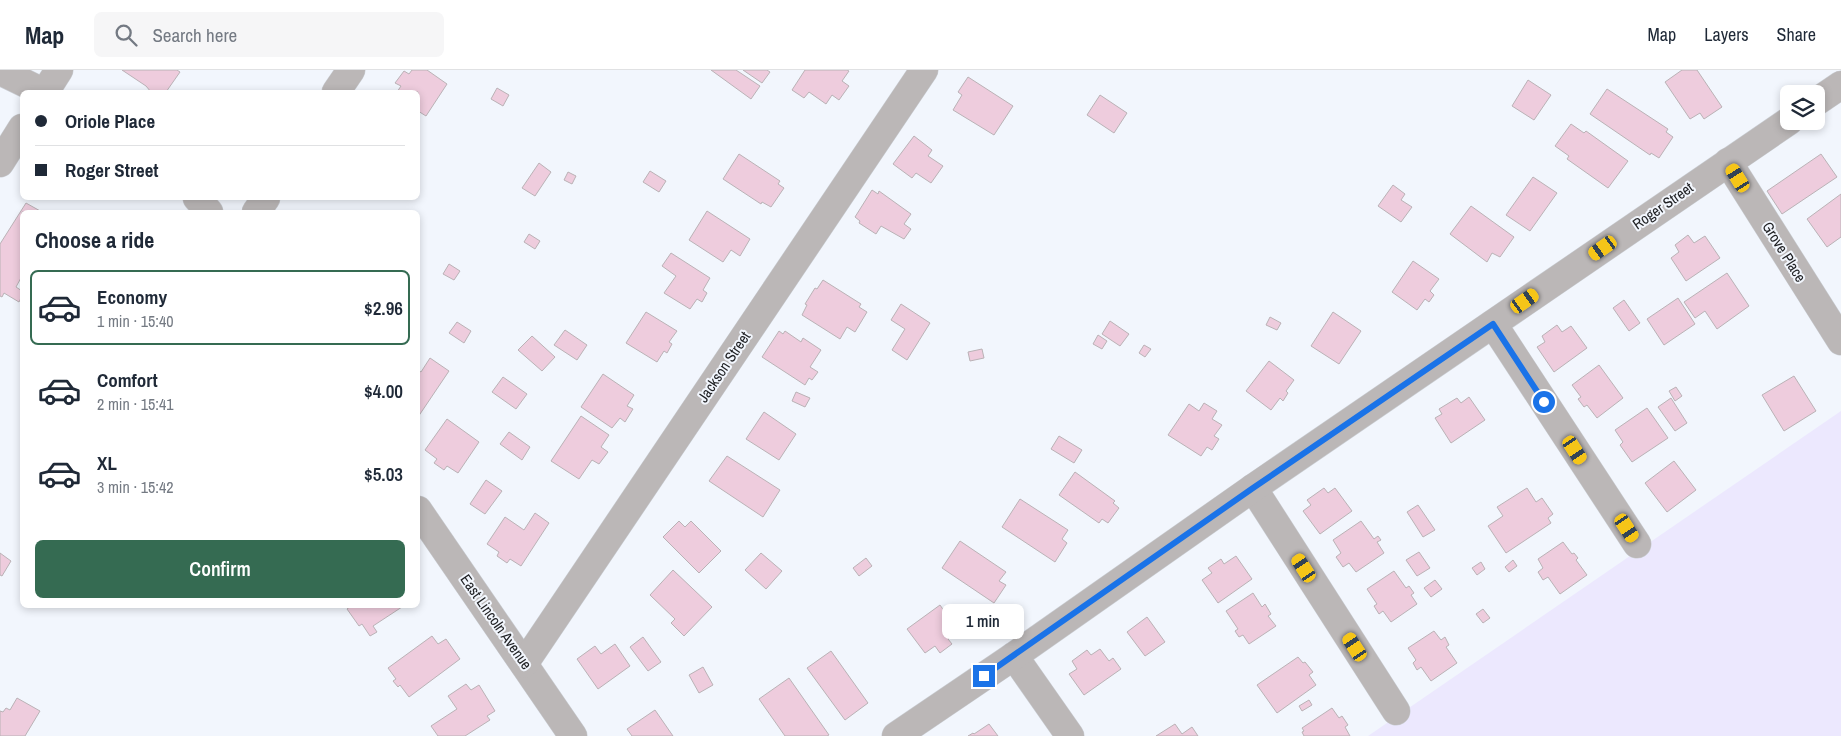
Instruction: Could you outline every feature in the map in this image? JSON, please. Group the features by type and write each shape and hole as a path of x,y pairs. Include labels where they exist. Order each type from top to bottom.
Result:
{"street":[{"path":"45,90 59,70"},
{"path":"337,90 351,70"},
{"name":"Jackson Street","path":"524,664 924,70"},
{"path":"0,71 40,90"},
{"path":"1825,96 1841,85"},
{"name":"Roger Street","path":"896,736 1780,126"},
{"path":"0,163 20,131"},
{"name":"Grove Place","path":"1728,162 1841,341"},
{"path":"199,200 207,210"},
{"path":"1493,324 1637,544"},
{"path":"1253,488 1396,711"},
{"name":"East Lincoln Avenue","path":"420,513 572,736"},
{"path":"1014,656 1070,736"}],"shaded area":[{"path":"1841,411 1841,736 1368,736"}],"building":[{"path":"122,70 177,70 180,72 167,90 149,90"},
{"path":"412,70 427,70 447,84 426,116 420,112 420,90 398,90 401,86 395,83 404,71 409,74"},
{"path":"711,70 736,70 760,86 751,99"},
{"path":"743,70 767,70 770,72 762,83"},
{"path":"805,70 847,70 849,71 842,81 849,86 839,100 832,95 826,104 809,92 804,98 792,90"},
{"path":"1682,70 1697,70 1722,107 1704,119 1700,113 1690,119 1665,82"},
{"path":"968,77 1013,106 994,135 953,110 962,95 958,92"},
{"path":"1528,80 1551,95 1534,120 1512,106"},
{"path":"497,88 509,95 503,106 491,99"},
{"path":"1607,89 1668,129 1666,132 1673,137 1659,158 1651,153 1650,155 1590,114"},
{"path":"1100,95 1127,113 1114,133 1087,115"},
{"path":"1571,124 1584,133 1586,131 1628,161 1608,188 1567,159 1569,156 1555,146"},
{"path":"914,136 932,150 928,156 943,166 931,183 916,173 912,178 893,164"},
{"path":"739,154 780,181 778,184 784,188 771,207 762,202 761,204 723,179"},
{"path":"1821,154 1837,177 1782,214 1767,191"},
{"path":"539,163 551,172 535,196 522,188"},
{"path":"650,171 666,181 659,192 643,182"},
{"path":"568,172 576,176 572,184 564,180"},
{"path":"1533,177 1557,193 1530,231 1506,215"},
{"path":"1393,185 1405,194 1401,200 1412,207 1401,222 1378,206"},
{"path":"872,190 878,194 879,191 911,214 904,224 911,229 904,239 881,226 876,234 859,223 860,221 855,217"},
{"path":"1841,194 1841,237 1827,247 1807,219"},
{"path":"26,203 38,210 22,210"},
{"path":"1471,206 1514,237 1500,257 1492,253 1487,262 1450,234"},
{"path":"707,211 750,239 740,256 731,250 723,262 689,240"},
{"path":"20,212 20,280 16,287 20,290 19,302 4,293 2,297 0,296 0,244"},
{"path":"529,234 540,241 535,249 524,242"},
{"path":"1688,235 1694,243 1705,236 1720,258 1686,281 1671,258 1679,252 1675,245"},
{"path":"671,253 710,278 703,290 707,293 702,302 697,299 690,309 664,293 676,276 662,266"},
{"path":"1413,261 1439,279 1430,291 1434,295 1429,302 1425,299 1417,310 1392,292"},
{"path":"449,264 460,271 454,280 443,274"},
{"path":"1727,273 1749,306 1717,329 1705,311 1695,318 1684,302"},
{"path":"823,280 861,304 859,307 867,312 855,332 847,327 840,339 802,315 807,305 805,304 815,288 817,289"},
{"path":"1678,298 1695,324 1664,345 1647,319"},
{"path":"1624,300 1640,323 1629,331 1613,308"},
{"path":"901,304 930,323 907,360 892,350 905,329 891,320"},
{"path":"646,312 677,331 669,342 672,344 667,353 664,351 657,362 626,343"},
{"path":"1333,312 1361,331 1339,364 1311,346"},
{"path":"1270,317 1281,323 1277,330 1266,325"},
{"path":"1110,321 1129,334 1120,346 1102,334"},
{"path":"457,322 471,331 464,343 449,333"},
{"path":"1557,325 1562,332 1571,326 1587,348 1554,372 1537,347 1545,342 1542,336"},
{"path":"565,330 587,345 577,360 554,345"},
{"path":"779,331 783,334 785,331 801,342 803,338 821,350 810,367 818,372 812,380 809,378 805,385 762,357"},
{"path":"1098,335 1107,341 1102,349 1093,344"},
{"path":"532,336 555,357 542,371 518,350"},
{"path":"1144,345 1151,349 1145,357 1139,353"},
{"path":"982,349 984,358 970,361 968,352"},
{"path":"430,358 449,371 420,414 420,371"},
{"path":"1269,361 1294,380 1286,391 1288,393 1283,401 1280,398 1271,410 1246,391"},
{"path":"1599,365 1623,398 1597,418 1587,405 1584,407 1578,399 1581,397 1572,385"},
{"path":"603,374 634,395 627,406 633,409 625,422 620,418 612,428 581,407"},
{"path":"1794,376 1816,411 1784,431 1762,395"},
{"path":"503,377 527,394 516,409 492,392"},
{"path":"1676,387 1682,396 1675,401 1669,391"},
{"path":"796,392 810,398 805,407 792,401"},
{"path":"1469,397 1485,420 1451,443 1435,418 1442,414 1439,409 1457,398 1461,403"},
{"path":"1671,398 1687,423 1675,431 1658,407"},
{"path":"1204,403 1217,411 1212,419 1222,425 1214,436 1219,439 1212,450 1207,447 1201,456 1168,435 1189,404 1199,411"},
{"path":"1647,408 1668,438 1632,462 1620,445 1623,442 1615,430"},
{"path":"764,412 796,434 779,460 746,439"},
{"path":"581,416 609,435 601,447 608,452 599,464 592,460 579,479 551,461"},
{"path":"447,419 479,442 458,473 447,466 444,470 434,463 437,459 425,450"},
{"path":"509,432 530,447 522,460 500,444"},
{"path":"1059,436 1082,450 1074,463 1051,449"},
{"path":"727,456 780,490 763,517 709,481"},
{"path":"1674,461 1696,490 1667,512 1645,483"},
{"path":"1075,472 1115,501 1113,503 1119,508 1108,523 1102,519 1099,523 1059,495"},
{"path":"486,480 502,491 485,514 470,504"},
{"path":"1324,488 1328,493 1335,488 1352,511 1320,534 1303,511 1311,505 1307,500"},
{"path":"1527,488 1536,502 1542,498 1553,514 1548,518 1551,523 1506,553 1488,526 1503,516 1497,507"},
{"path":"1020,499 1068,530 1062,539 1067,543 1055,562 1002,527"},
{"path":"1418,505 1435,530 1423,537 1407,512"},
{"path":"535,513 549,523 521,566 510,559 507,563 497,556 499,552 487,544 505,517 524,530"},
{"path":"679,521 685,527 691,521 721,551 699,573 663,537"},
{"path":"1361,521 1374,539 1378,536 1381,540 1377,542 1384,553 1356,572 1349,563 1343,567 1336,557 1341,553 1333,540"},
{"path":"960,541 1006,572 999,581 1006,585 994,603 942,568"},
{"path":"1563,542 1572,554 1574,553 1578,558 1576,560 1587,575 1560,594 1548,577 1543,580 1538,572 1543,568 1538,559"},
{"path":"1419,552 1430,568 1417,576 1406,560"},
{"path":"0,553 11,561 2,576 0,575"},
{"path":"761,553 782,571 766,589 745,570"},
{"path":"1236,556 1252,579 1218,603 1202,580 1212,573 1208,568 1221,559 1224,564"},
{"path":"866,558 872,566 859,576 853,568"},
{"path":"1513,560 1517,566 1509,572 1505,567"},
{"path":"1481,562 1485,569 1477,575 1472,568"},
{"path":"673,570 712,607 684,636 671,623 675,619 650,595"},
{"path":"1394,571 1406,588 1409,586 1414,593 1411,595 1417,604 1391,622 1383,611 1379,614 1374,606 1377,604 1367,589"},
{"path":"1435,580 1442,589 1431,597 1424,588"},
{"path":"1253,593 1262,607 1265,604 1271,614 1268,616 1276,626 1249,644 1243,635 1239,637 1235,631 1238,629 1226,611"},
{"path":"940,605 958,631 948,639 952,644 940,653 935,646 925,653 907,629"},
{"path":"400,608 373,626 377,632 370,636 362,624 359,626 347,609"},
{"path":"1483,609 1490,618 1483,623 1476,614"},
{"path":"1147,617 1165,642 1145,656 1127,632"},
{"path":"1434,631 1441,640 1445,637 1449,645 1446,647 1457,663 1431,681 1421,667 1417,670 1413,663 1416,660 1408,648"},
{"path":"432,636 438,644 446,639 460,659 409,697 400,685 398,687 393,681 396,679 388,668"},
{"path":"643,637 661,662 648,671 630,647"},
{"path":"615,644 630,666 598,689 577,659 595,646 601,654"},
{"path":"1100,649 1109,661 1113,658 1121,669 1084,695 1069,674 1077,669 1072,661 1087,650 1091,655"},
{"path":"831,651 868,703 845,720 807,668"},
{"path":"1298,657 1313,672 1309,675 1316,685 1277,713 1257,685"},
{"path":"703,667 713,685 699,693 689,675"},
{"path":"789,678 829,735 785,736 759,699"},
{"path":"466,684 471,690 479,685 495,711 487,716 490,720 465,736 438,736 431,726 457,709 448,696"},
{"path":"17,698 40,711 25,736 0,736 0,711 3,712 6,708 10,710"},
{"path":"1309,700 1312,705 1302,711 1299,706"},
{"path":"1332,708 1339,718 1342,716 1348,725 1345,727 1350,736 1304,736 1302,728"},
{"path":"655,710 673,736 632,736 627,729"},
{"path":"989,724 998,736 968,736 974,734"},
{"path":"1175,724 1182,734 1192,727 1198,736 1156,736"}],"route":[{"path":"984,676 1253,488 1493,324 1544,402"}]}
